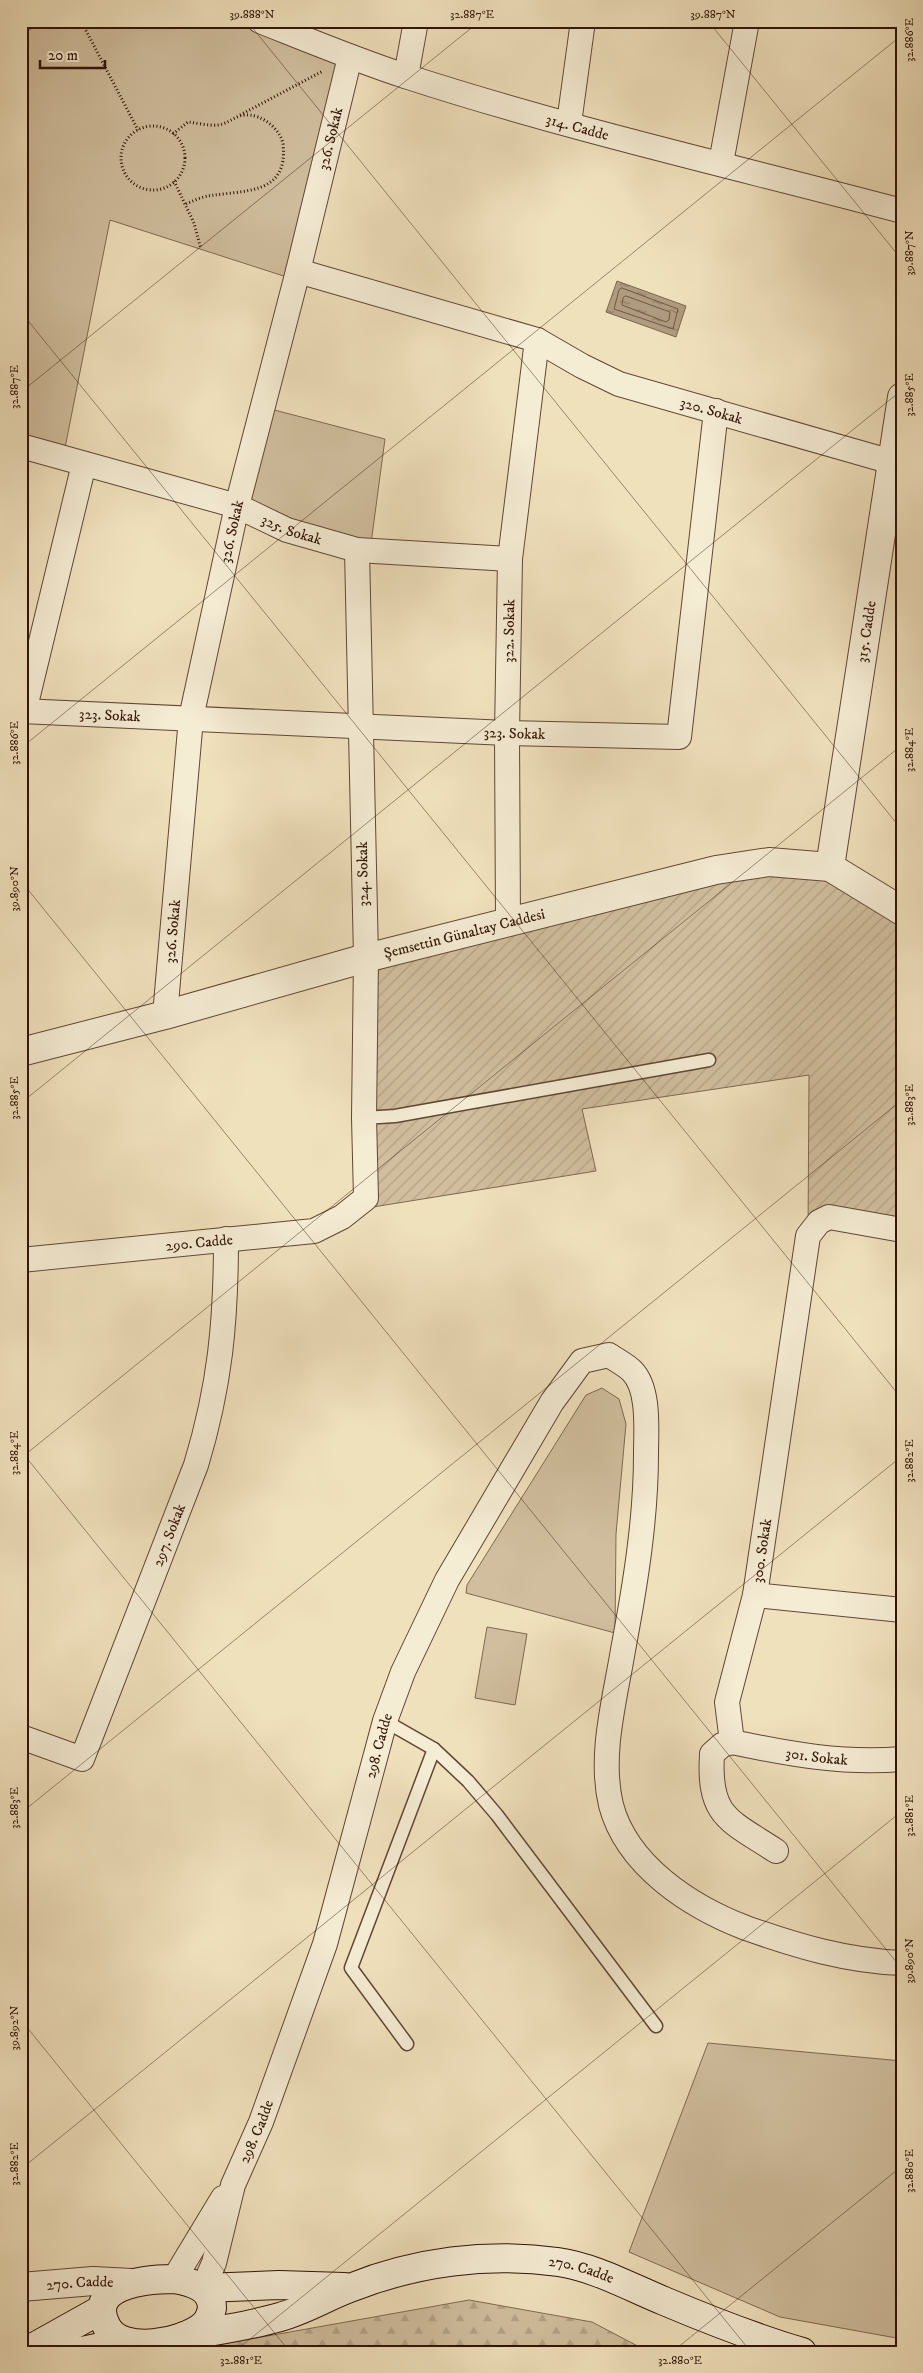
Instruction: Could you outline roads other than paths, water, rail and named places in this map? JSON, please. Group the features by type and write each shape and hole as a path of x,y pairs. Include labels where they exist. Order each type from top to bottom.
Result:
{"street":[{"name":"314. Cadde","path":"260,21 350,57 406,76 568,123 902,211"},
{"path":"406,76 416,21"},
{"path":"568,123 583,21"},
{"path":"721,163 747,21"},
{"name":"326. Sokak","path":"165,1015 191,718 237,506 298,271 350,57"},
{"name":"320. Sokak","path":"298,271 537,340 582,366 619,384 892,462"},
{"name":"322. Sokak","path":"508,922 507,733 510,559 537,340"},
{"name":"315. Cadde","path":"830,867 902,397"},
{"name":"323. Sokak","path":"23,712 360,725 507,733 679,737 716,411"},
{"name":"325. Sokak","path":"21,446 237,506 287,530 357,550 510,559"},
{"path":"23,712 84,464"},
{"name":"324. Sokak","path":"357,550 366,958 364,1118 366,1198"},
{"name":"Şemsettin Günaltay Caddesi","path":"21,1052 165,1015 366,958 716,870 769,862 830,867 902,911"},
{"name":"290. Cadde","path":"21,1260 314,1231 342,1217 366,1198"},
{"name":"300. Sokak","path":"732,1742 728,1702 755,1595 808,1236 819,1222 830,1217 902,1230"},
{"name":"297. Sokak","path":"21,1737 82,1759 196,1465 210,1420 220,1367 226,1294 226,1239"},
{"name":"298. Cadde","path":"234,2185 265,2113 325,1944 385,1721 403,1672 447,1580 552,1402 582,1361 609,1355 633,1372 646,1403 646,1488 634,1589 607,1754 611,1804 621,1829 636,1852 663,1881 689,1902 724,1920 817,1951 850,1958 902,1963"},
{"path":"755,1595 902,1610"},
{"path":"732,1742 722,1744 712,1754 711,1773 714,1799 725,1818 776,1851"},
{"name":"301. Sokak","path":"732,1742 808,1758 868,1762 902,1759"},
{"path":"174,2279 219,2203 234,2185"},
{"path":"203,2288 214,2263 234,2185"},
{"name":"270. Cadde","path":"132,2283 113,2292 102,2309 103,2318 110,2332 124,2342 148,2343 226,2330 281,2317 351,2288 448,2262 496,2256 560,2262 602,2275 760,2340 802,2352"},
{"name":"270. Cadde","path":"25,2286 93,2281 132,2283 174,2279 187,2281 203,2288 279,2285 351,2288"},
{"name":"270. Cadde","path":"25,2286 68,2297 75,2307 76,2313 75,2340"},
{"name":"270. Cadde","path":"184,2336 204,2325 211,2314 210,2299 203,2288"},
{"path":"75,2340 102,2309"},
{"path":"25,2352 75,2340 124,2342"}],"lane":[{"path":"364,1118 395,1116 709,1060"},
{"path":"385,1721 434,1749 468,1781 497,1815 656,2026"},
{"path":"407,2044 352,1968 434,1749"}],"water":[{"path":"617,281 686,306 676,337 606,312"}]}
